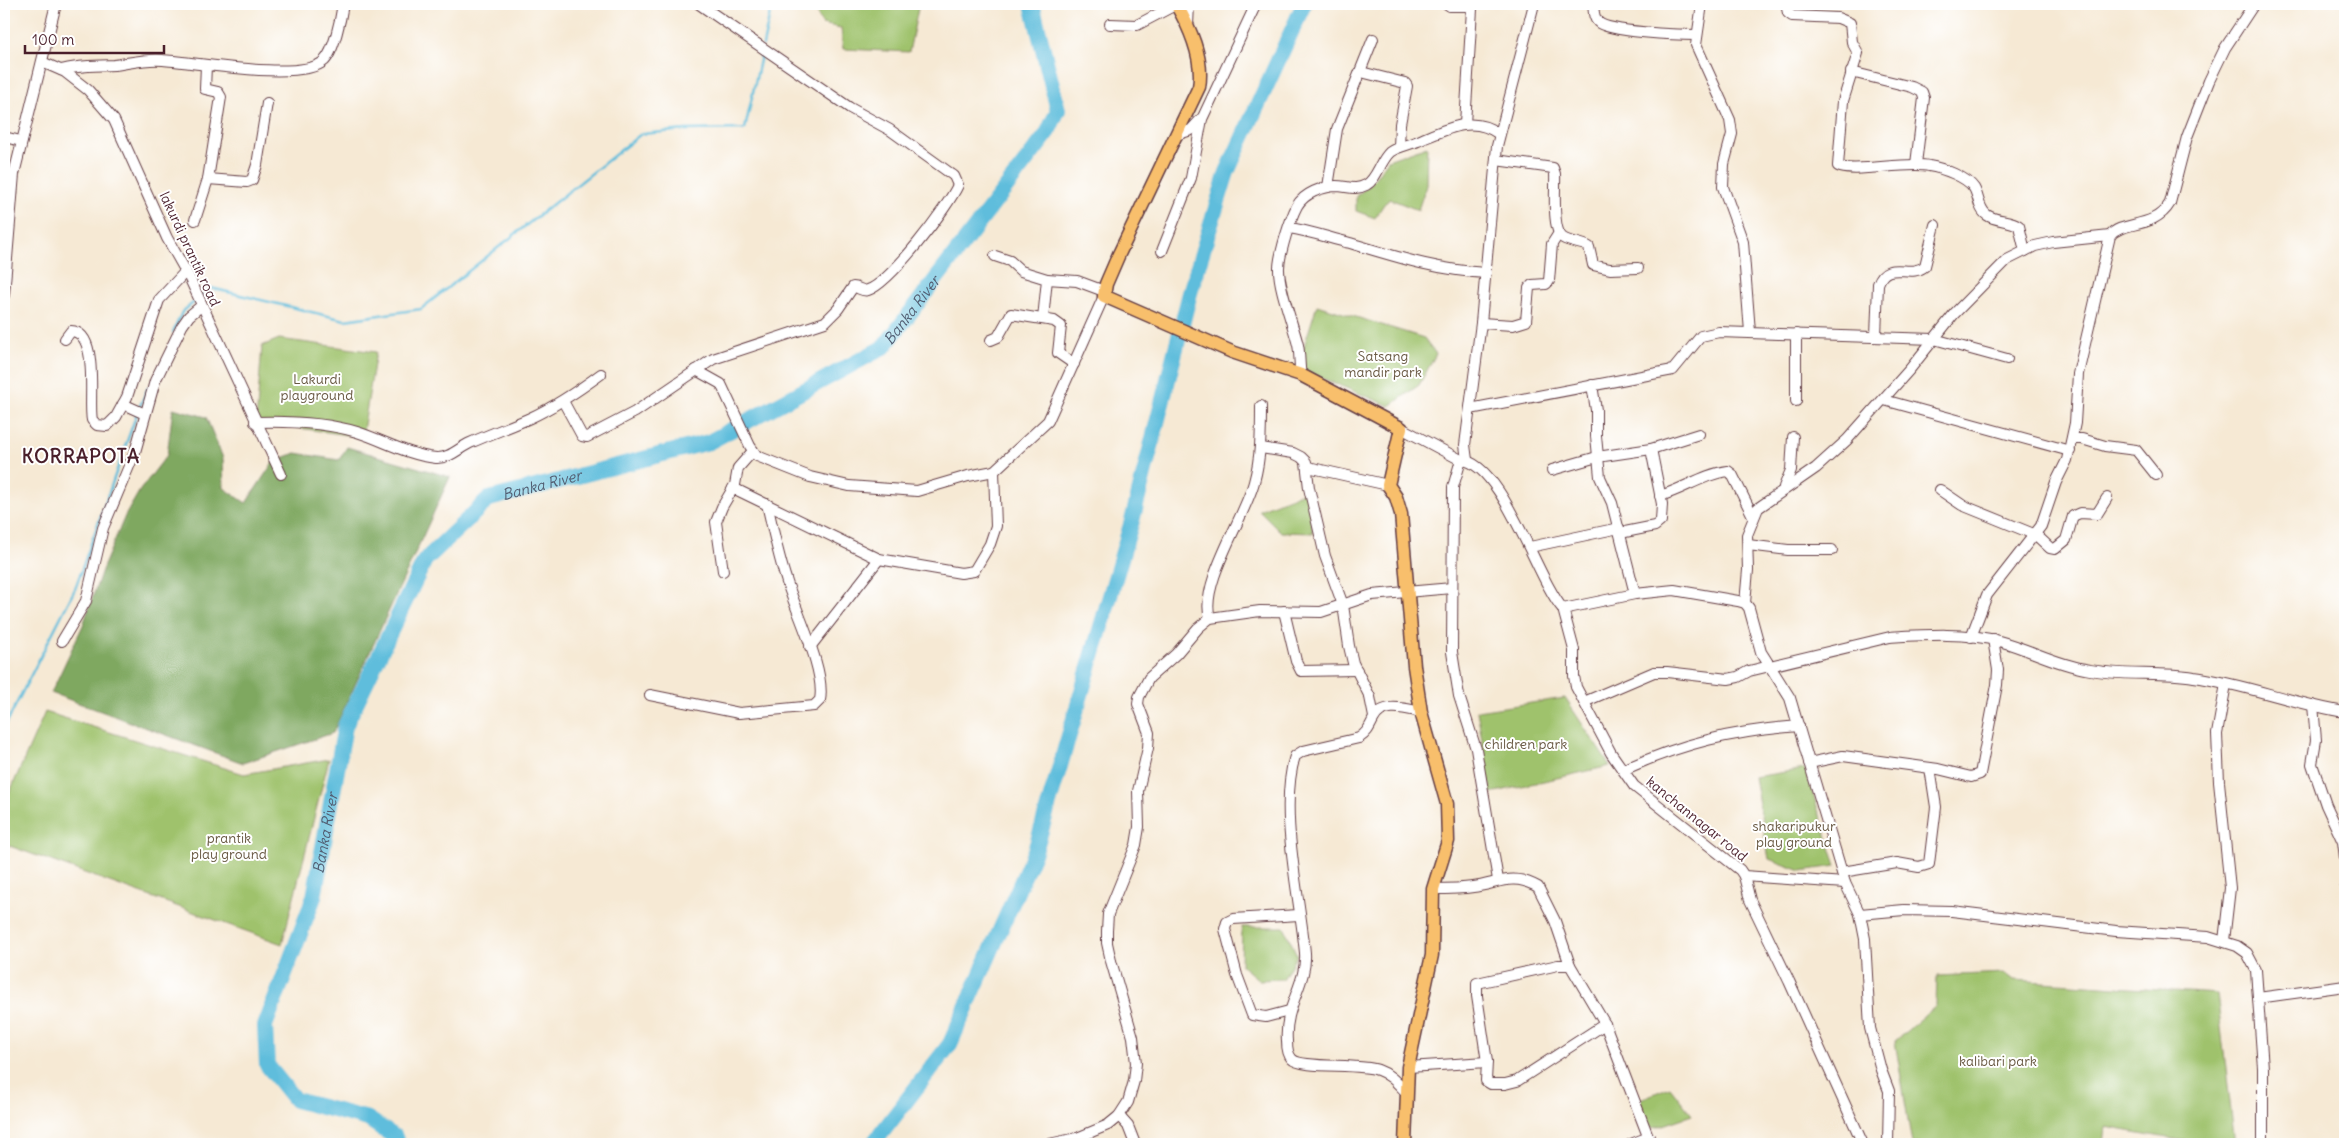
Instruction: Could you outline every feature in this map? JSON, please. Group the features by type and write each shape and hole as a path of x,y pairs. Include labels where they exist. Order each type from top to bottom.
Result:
{"main road":[{"path":"1176,4 1188,26 1195,46 1201,78 1199,87 1119,254 1104,294 1232,352 1301,374 1400,428 1388,485 1396,497 1401,514 1410,593 1414,666 1421,712 1447,804 1448,841 1433,889 1432,955 1408,1067 1405,1144"}],"street":[{"path":"4,295 6,245 14,174 56,4"},
{"path":"61,70 80,65 113,65 161,59 206,65 291,70 317,65 324,61 329,53 343,4"},
{"path":"563,401 582,436 586,437 636,412 696,370 726,354 825,322 838,309 854,287 862,291 870,290 901,262 940,212 958,185 954,176 890,130 850,108 699,4"},
{"path":"1110,24 1137,25 1146,18 1176,4"},
{"path":"1188,26 1189,4"},
{"path":"1162,251 1191,178 1203,117 1256,4"},
{"path":"1447,4 1450,6 1470,6 1472,9 1465,124"},
{"path":"1498,880 1476,749 1459,696 1452,652 1454,622 1452,588 1453,487 1464,460 1481,323 1499,134 1534,4"},
{"path":"1593,4 1594,16 1603,26 1662,34 1696,35"},
{"path":"1702,4 1696,35 1699,57 1709,71 1730,120 1732,134 1724,164 1723,187 1743,242 1750,332"},
{"path":"1786,4 1788,13 1792,16 1838,18 1850,23 1852,42 1858,53 1843,101 1838,166 1852,169 1916,164 1930,166 1969,183 1974,188 1985,214 1992,218 2013,222 2019,226 2025,251"},
{"path":"1888,1144 1889,1091 1880,1070 1870,1028 1865,939 1860,914 1845,883 1790,698 1761,652 1754,619 1745,603 1747,535 1753,516 1758,508 1816,468 1847,440 1884,400 1934,339 1995,270 2007,260 2025,251 2053,242 2110,236 2118,230 2152,220 2166,209 2170,203 2187,138 2209,81 2225,48 2254,4"},
{"path":"1328,187 1336,129 1373,39"},
{"name":"lakurdi prantik road","path":"42,62 61,70 88,90 114,120 168,238 186,271 255,422 281,474"},
{"path":"195,220 208,179 221,97 218,92 206,89 206,65"},
{"path":"1361,72 1405,83 1407,86 1400,124 1399,147"},
{"path":"1851,72 1912,87 1922,92 1924,98 1916,164"},
{"path":"208,179 247,182 252,180 257,165 267,103"},
{"path":"1176,135 1191,130 1203,117"},
{"path":"1301,374 1298,347 1279,268 1290,228 1301,200 1310,193 1328,187 1352,188 1365,186 1384,158 1399,147 1451,126 1465,124 1490,127 1499,134"},
{"path":"4,137 22,141"},
{"path":"1496,160 1553,168 1556,174 1556,223 1559,233 1563,238 1589,247 1593,265 1610,269 1638,268"},
{"path":"1876,336 1881,278 1885,272 1916,270 1925,266 1935,225"},
{"path":"1290,228 1307,230 1404,260 1451,271 1486,273"},
{"path":"1481,323 1513,325 1526,321 1529,288 1532,285 1546,284 1549,281 1552,244 1559,233"},
{"path":"1971,637 1987,594 2036,535 2070,451 2073,439 2078,374 2110,236"},
{"path":"696,370 721,384 750,451 764,460 810,477 848,486 882,490 917,491 968,476 994,471 1048,422 1104,294 1077,281 1047,279 1021,271 1010,261 995,256"},
{"path":"62,640 86,601 103,528 135,452 135,409 159,300 186,271"},
{"path":"1042,318 1047,279"},
{"path":"65,339 71,331 79,333 84,339 92,374 90,412 94,423 102,426 111,424 135,409 155,381 189,316 200,304"},
{"path":"990,340 998,337 1011,314 1054,321 1061,326 1058,353 1074,364"},
{"path":"1470,409 1673,370 1677,368 1696,342 1708,334 1750,332 1934,339 2007,359"},
{"path":"1796,334 1796,401"},
{"path":"255,422 287,421 332,426 358,432 407,452 438,458 453,454 468,444 529,419 563,401 601,374"},
{"path":"1592,385 1596,410 1597,457 1600,477 1612,503 1634,594"},
{"path":"1884,400 2070,451"},
{"path":"1210,618 1208,600 1254,484 1261,448 1261,406"},
{"name":"kanchannagar road","path":"1400,428 1464,460 1484,473 1514,516 1563,609 1574,650 1574,676 1584,702 1602,738 1634,786 1740,870 1744,876 1845,883"},
{"path":"1552,470 1597,457 1651,449 1699,434"},
{"path":"1782,490 1790,478 1793,437"},
{"path":"2073,439 2082,439 2105,446 2140,451 2144,462 2156,475"},
{"path":"1261,448 1301,457 1308,467 1309,488 1326,556 1342,604 1349,646 1357,670 1370,697 1374,718"},
{"path":"1530,548 1619,530 1660,524 1662,516 1660,496 1651,449"},
{"path":"723,571 716,522 722,507 734,488 738,468 750,451"},
{"path":"1308,467 1388,485"},
{"path":"734,488 879,558 961,573 974,571 994,534 996,512 993,484 994,471"},
{"path":"1660,496 1676,492 1704,477 1728,471 1753,516"},
{"path":"1940,490 1962,505 2036,535 2050,548 2059,548 2066,540 2073,516 2080,513 2096,514 2108,498"},
{"path":"650,695 740,713 814,706 820,700 822,692 810,647 786,580 767,504"},
{"path":"1748,545 1788,550 1832,550"},
{"path":"810,647 879,558"},
{"path":"1049,1144 1077,1138 1108,1125 1119,1116 1128,1102 1134,1081 1136,1063 1132,1037 1109,952 1107,931 1108,914 1136,845 1139,827 1138,791 1148,748 1149,733 1140,712 1139,697 1149,678 1176,654 1198,628 1210,618 1260,611 1321,612 1372,595 1452,588"},
{"path":"1563,609 1634,594 1674,590 1745,603"},
{"path":"1284,612 1296,661 1301,671 1357,670"},
{"path":"1584,702 1654,672 1728,679 1770,666 1869,644 1890,637 1971,637 1993,639 2083,669 2133,675 2192,676 2345,712"},
{"path":"1809,763 1842,756 1930,768 1971,777 1980,774 1998,670 1993,639"},
{"path":"2224,941 2230,888 2218,774 2217,734 2226,684"},
{"path":"2313,705 2316,740 2312,764 2326,805 2343,842 2345,858"},
{"path":"1407,1093 1392,1078 1379,1070 1364,1066 1301,1064 1292,1059 1286,1038 1286,1022 1305,965 1288,787 1295,756 1303,752 1359,738 1366,734 1374,718 1381,710 1402,708 1421,712"},
{"path":"1623,770 1682,746 1756,729 1799,726"},
{"path":"1842,872 1897,863 1919,867 1929,864 1936,807 1930,768"},
{"path":"1744,876 1750,900 1790,981 1862,1144"},
{"path":"1433,889 1474,887 1498,880 1519,879 1538,887 1555,921 1570,966 1605,1024 1650,1141 1631,1144"},
{"path":"1860,914 1904,910 1952,911 2116,931 2208,937 2237,946 2252,960 2256,970 2263,1068 2263,1144"},
{"path":"1289,1011 1266,1017 1252,1015 1236,975 1225,929 1227,922 1233,919 1299,915"},
{"path":"1570,966 1558,965 1477,983 1488,1062 1486,1081 1491,1084 1517,1081 1605,1024"},
{"path":"2258,998 2345,986"},
{"path":"1408,1067 1488,1062"},
{"path":"1119,1116 1128,1126 1135,1144"}],"green space":[{"path":"812,4 919,4 909,52 843,49 841,28 822,24"},
{"path":"1427,146 1426,186 1418,210 1390,199 1384,204 1375,218 1356,211 1356,196 1370,185 1388,160"},
{"name":"Satsang mandir park","path":"1317,305 1424,338 1436,354 1419,385 1390,406 1297,368"},
{"name":"Lakurdi playground","path":"279,339 376,352 362,437 256,422 262,346"},
{"path":"173,408 206,417 223,458 224,488 246,503 274,461 296,453 339,460 347,447 450,477 333,733 243,763 51,693 83,625 102,570 125,516 140,490 167,455"},
{"path":"1302,493 1308,496 1313,533 1281,532 1259,510"},
{"name":"children park","path":"1565,698 1610,766 1491,793 1477,711"},
{"name":"prantik play ground","path":"45,712 244,774 329,759 282,944 4,844 4,805"},
{"name":"shakaripukur play ground","path":"1805,769 1836,866 1801,871 1769,859 1754,777"},
{"path":"1242,927 1284,927 1297,955 1283,979 1259,980 1241,965"},
{"name":"kalibari park","path":"2005,973 2014,980 2217,994 2235,1144 2186,1144 2185,1141 2105,1127 2103,1144 1912,1144 1895,1041 1936,1006 1937,976"},
{"path":"1670,1087 1692,1115 1654,1128 1645,1124 1638,1100"}],"waterway":[{"path":"763,45 772,4"},
{"name":"Banka River","path":"397,1144 395,1137 368,1119 295,1100 267,1065 265,1026 314,897 345,726 425,560 489,499 709,442 884,347 1047,134 1058,110 1032,4"},
{"path":"873,1144 950,1044 1035,851 1132,521 1191,289 1227,172 1304,4"},
{"path":"202,296 211,288 345,320 421,309 641,134 686,130 745,129 762,51"},
{"path":"173,332 182,312 198,299"},
{"path":"139,408 148,388"},
{"path":"4,728 75,589 137,413"}],"district":[{"name":"KORRAPOTA","path":"81,456"}]}
